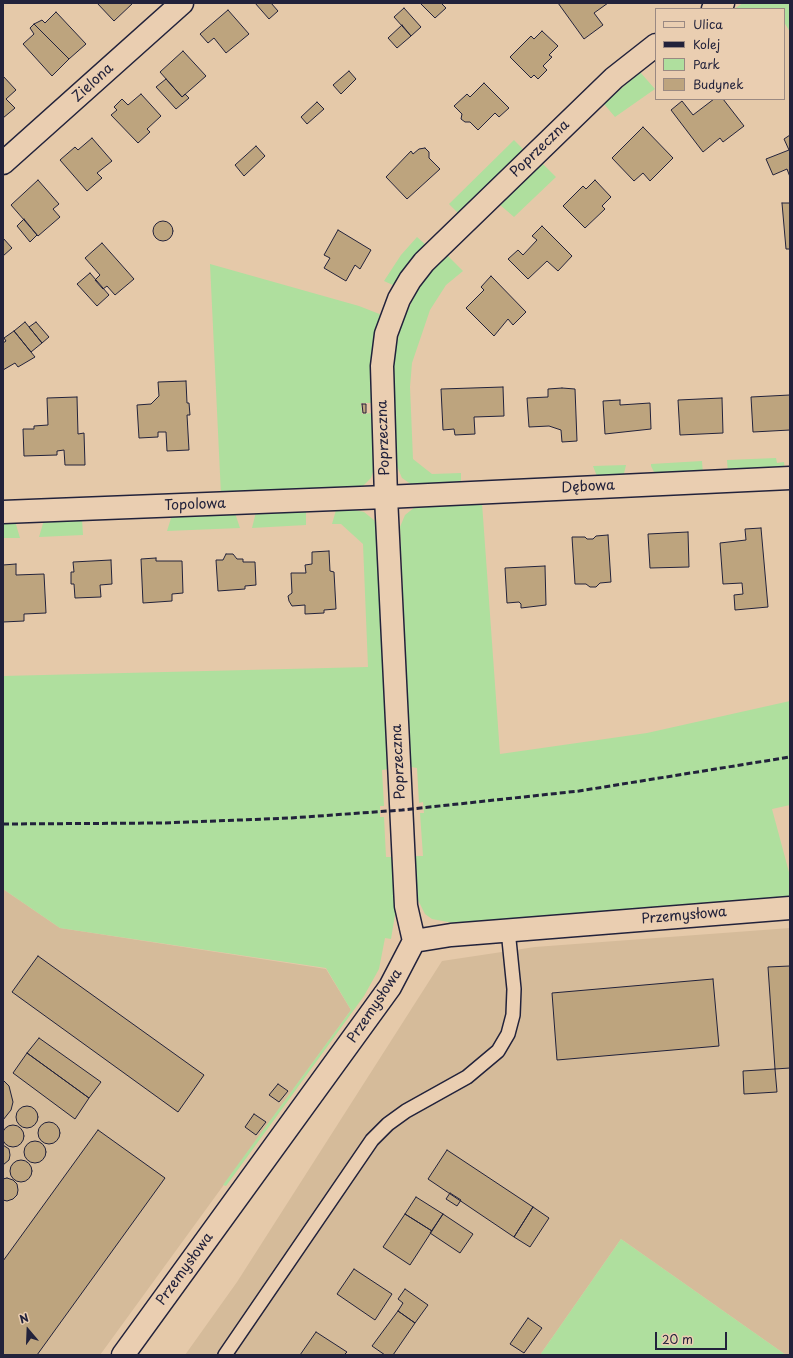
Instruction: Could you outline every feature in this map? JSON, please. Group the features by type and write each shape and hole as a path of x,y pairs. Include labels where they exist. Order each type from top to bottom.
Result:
{"street":[{"name":"Zielona","path":"3,163 182,3"},
{"name":"Poprzeczna","path":"414,941 406,906 382,385 384,348 392,315 410,280 424,262 444,241 614,78 655,46"},
{"name":"Dębowa","path":"386,497 790,478"},
{"name":"Topolowa","path":"3,512 386,497"},
{"name":"Przemysłowa","path":"123,1355 390,987 414,941 452,934 790,908"}],"lane":[{"path":"225,1355 372,1140 388,1124 406,1111 466,1077 498,1051 508,1034 513,1015 514,989 508,930"}],"shaded area":[{"path":"3,889 60,928 326,969 351,1010 100,1355 3,1355"},
{"path":"790,928 790,1355 786,1355 621,1239 540,1355 185,1355 237,1282 442,961 535,947"}],"green space":[{"path":"743,3 788,3 790,6 790,32 785,24 785,8 736,8"},
{"path":"640,72 655,89 615,117 604,104"},
{"path":"514,140 524,150 458,213 449,204"},
{"path":"542,163 556,177 514,217 499,204"},
{"path":"417,237 426,245 413,259 395,286 384,281 401,255"},
{"path":"446,254 463,271 446,285 430,310 412,363 410,387 413,459 432,474 461,473 461,486 415,487 402,478 396,464 394,357 401,326 413,299 424,279"},
{"path":"210,264 359,306 382,315 372,360 372,403 361,403 362,414 372,413 374,447 374,469 371,478 363,486 358,489 221,495"},
{"path":"776,458 777,463 784,462 785,470 728,473 727,460"},
{"path":"702,461 703,474 656,476 651,466 651,464"},
{"path":"626,465 623,478 598,479 593,466"},
{"path":"482,503 500,754 647,733 790,701 790,805 772,809 790,876 790,897 453,923 432,919 425,914 417,898 414,856 423,856 420,813 424,813 423,802 419,803 417,768 411,767 400,527 405,515 415,507"},
{"path":"350,509 364,512 374,520 377,528 389,769 382,770 384,806 380,806 380,817 384,817 386,857 393,857 395,915 391,939 385,938 379,969 364,996 226,1186 223,1185 351,1010 326,968 60,928 3,889 3,676 368,667 363,544 341,524 332,524 336,510"},
{"path":"306,510 306,525 252,528 256,512"},
{"path":"235,513 240,528 167,531 172,515"},
{"path":"82,519 83,535 39,537 44,520"},
{"path":"15,521 20,538 3,538 3,522"},
{"path":"621,1239 786,1355 540,1355"}],"building":[{"path":"97,3 133,3 114,21"},
{"path":"255,3 271,3 278,11 269,19"},
{"path":"420,3 441,3 446,8 435,18"},
{"path":"558,3 608,3 594,13 603,25 584,39"},
{"path":"404,8 421,27 411,36 394,17"},
{"path":"228,10 249,34 226,53 214,38 208,43 200,34"},
{"path":"56,12 86,44 69,59 34,24 42,20 45,23"},
{"path":"34,24 69,59 52,76 23,44 34,34 30,28"},
{"path":"402,25 411,36 397,48 388,38"},
{"path":"542,31 558,46 549,55 552,57 543,66 547,70 538,79 534,75 531,78 510,57 531,36 534,39"},
{"path":"183,51 206,76 182,97 160,72"},
{"path":"349,71 356,79 341,94 333,85"},
{"path":"3,76 16,90 6,99 15,108 3,118"},
{"path":"166,79 182,97 185,94 189,98 176,109 156,87"},
{"path":"484,83 509,108 499,117 495,113 478,130 470,122 465,122 461,119 462,114 454,106 467,94 470,97"},
{"path":"141,94 161,116 147,129 150,132 138,143 111,115 117,110 114,107 122,99 128,105"},
{"path":"713,100 724,100 744,126 723,142 720,138 703,152 671,110 682,101 693,115"},
{"path":"317,102 324,109 307,124 301,117"},
{"path":"643,127 673,158 650,181 643,173 634,181 612,158"},
{"path":"790,135 790,177 787,169 773,175 766,159 789,150 784,139"},
{"path":"92,138 112,161 97,173 102,178 87,191 60,160 75,147 78,150"},
{"path":"256,146 265,156 244,176 235,165"},
{"path":"425,148 429,152 429,158 440,169 407,199 386,177 411,151 413,154 419,149"},
{"path":"38,180 59,204 53,209 60,217 38,236 11,205"},
{"path":"595,180 611,197 602,206 605,209 585,228 563,206 583,186 586,189"},
{"path":"782,203 790,203 790,249 786,249"},
{"path":"24,219 37,235 30,242 17,226"},
{"path":"163,221 170,224 173,231 170,238 163,241 156,238 153,231 156,224"},
{"path":"542,226 572,256 558,271 547,261 528,279 508,259 518,250 523,255 537,240 532,236"},
{"path":"338,230 371,250 360,269 355,265 346,281 324,268 330,258 324,255"},
{"path":"3,238 12,248 3,256"},
{"path":"102,243 134,279 115,295 107,286 103,289 95,280 100,275 85,258"},
{"path":"90,273 109,295 97,306 77,284"},
{"path":"491,276 526,312 513,325 508,319 494,336 466,308 484,290 481,287"},
{"path":"25,322 42,343 31,352 14,331"},
{"path":"36,322 49,337 42,343 29,327"},
{"path":"14,331 35,357 18,367 15,363 3,370 3,343 6,341 4,338"},
{"path":"186,381 187,403 189,403 190,415 187,415 189,450 167,451 166,432 158,432 158,437 139,438 137,405 151,404 159,396 158,382"},
{"path":"503,387 504,416 474,417 475,434 455,435 454,429 443,430 441,389"},
{"path":"548,389 575,389 577,441 562,442 561,430 549,426 529,427 527,398 548,397"},
{"path":"790,395 790,430 753,432 751,397"},
{"path":"77,397 78,434 84,433 85,465 65,465 64,450 57,451 57,455 24,456 23,429 34,429 34,426 48,425 47,398"},
{"path":"722,398 723,433 680,435 678,400"},
{"path":"620,400 620,405 650,403 651,429 605,434 603,401"},
{"path":"362,404 366,404 366,413 363,413"},
{"path":"761,528 768,607 735,610 734,595 743,594 742,583 723,584 720,543 746,540 745,529"},
{"path":"688,532 689,567 650,568 648,534"},
{"path":"608,535 611,582 600,583 596,587 590,587 586,584 575,584 572,537 585,537 587,539 593,539 596,536"},
{"path":"329,551 330,571 334,572 336,609 324,610 324,613 305,614 305,605 292,606 289,601 288,596 292,593 291,573 306,573 305,565 312,564 312,552"},
{"path":"226,554 233,554 237,559 243,559 243,562 255,562 256,585 245,586 245,589 218,591 216,560 223,560"},
{"path":"156,558 156,561 182,561 183,593 172,594 172,601 143,603 141,559"},
{"path":"111,560 112,584 100,585 101,597 75,598 74,584 71,584 71,572 74,572 73,562"},
{"path":"16,564 16,575 44,574 46,613 24,614 24,621 3,622 3,565"},
{"path":"545,566 546,605 521,608 521,604 519,602 507,603 505,568"},
{"path":"38,956 204,1075 178,1112 12,992"},
{"path":"790,966 790,1068 775,1069 768,967"},
{"path":"713,979 719,1046 557,1060 552,993"},
{"path":"39,1038 101,1082 89,1098 27,1053"},
{"path":"27,1053 89,1098 75,1119 13,1073"},
{"path":"775,1069 777,1092 744,1094 743,1071"},
{"path":"3,1080 9,1086 13,1102 11,1110 3,1120"},
{"path":"278,1084 288,1091 279,1102 269,1095"},
{"path":"27,1106 35,1109 38,1117 35,1125 27,1128 19,1125 16,1117 19,1109"},
{"path":"254,1114 266,1122 256,1135 245,1127"},
{"path":"49,1122 57,1125 60,1133 57,1141 49,1144 41,1141 38,1133 41,1125"},
{"path":"13,1125 21,1128 24,1136 21,1144 13,1147 5,1144 2,1136 5,1128"},
{"path":"98,1130 165,1178 37,1355 3,1355 3,1261"},
{"path":"35,1141 43,1144 46,1152 43,1160 35,1163 27,1160 24,1152 27,1144"},
{"path":"3,1145 9,1149 10,1155 9,1160 3,1165"},
{"path":"447,1150 533,1207 514,1237 428,1179"},
{"path":"21,1160 29,1163 32,1171 29,1179 21,1182 13,1179 10,1171 13,1163"},
{"path":"7,1178 13,1180 17,1184 18,1190 17,1195 13,1199 7,1201 3,1200 3,1179"},
{"path":"450,1193 461,1200 457,1206 446,1199"},
{"path":"416,1197 443,1214 432,1231 405,1214"},
{"path":"533,1207 549,1218 530,1247 514,1237"},
{"path":"405,1214 432,1231 410,1265 383,1247"},
{"path":"443,1214 473,1234 460,1253 430,1233"},
{"path":"354,1269 392,1294 375,1320 337,1294"},
{"path":"405,1289 428,1305 415,1323 398,1311 403,1303 398,1299"},
{"path":"398,1311 415,1323 393,1355 385,1355 372,1346"},
{"path":"528,1318 542,1328 524,1353 510,1344"},
{"path":"316,1332 347,1352 344,1355 300,1355"}],"railway":[{"path":"3,824 163,823 291,818 402,810 579,791 790,757"}]}
